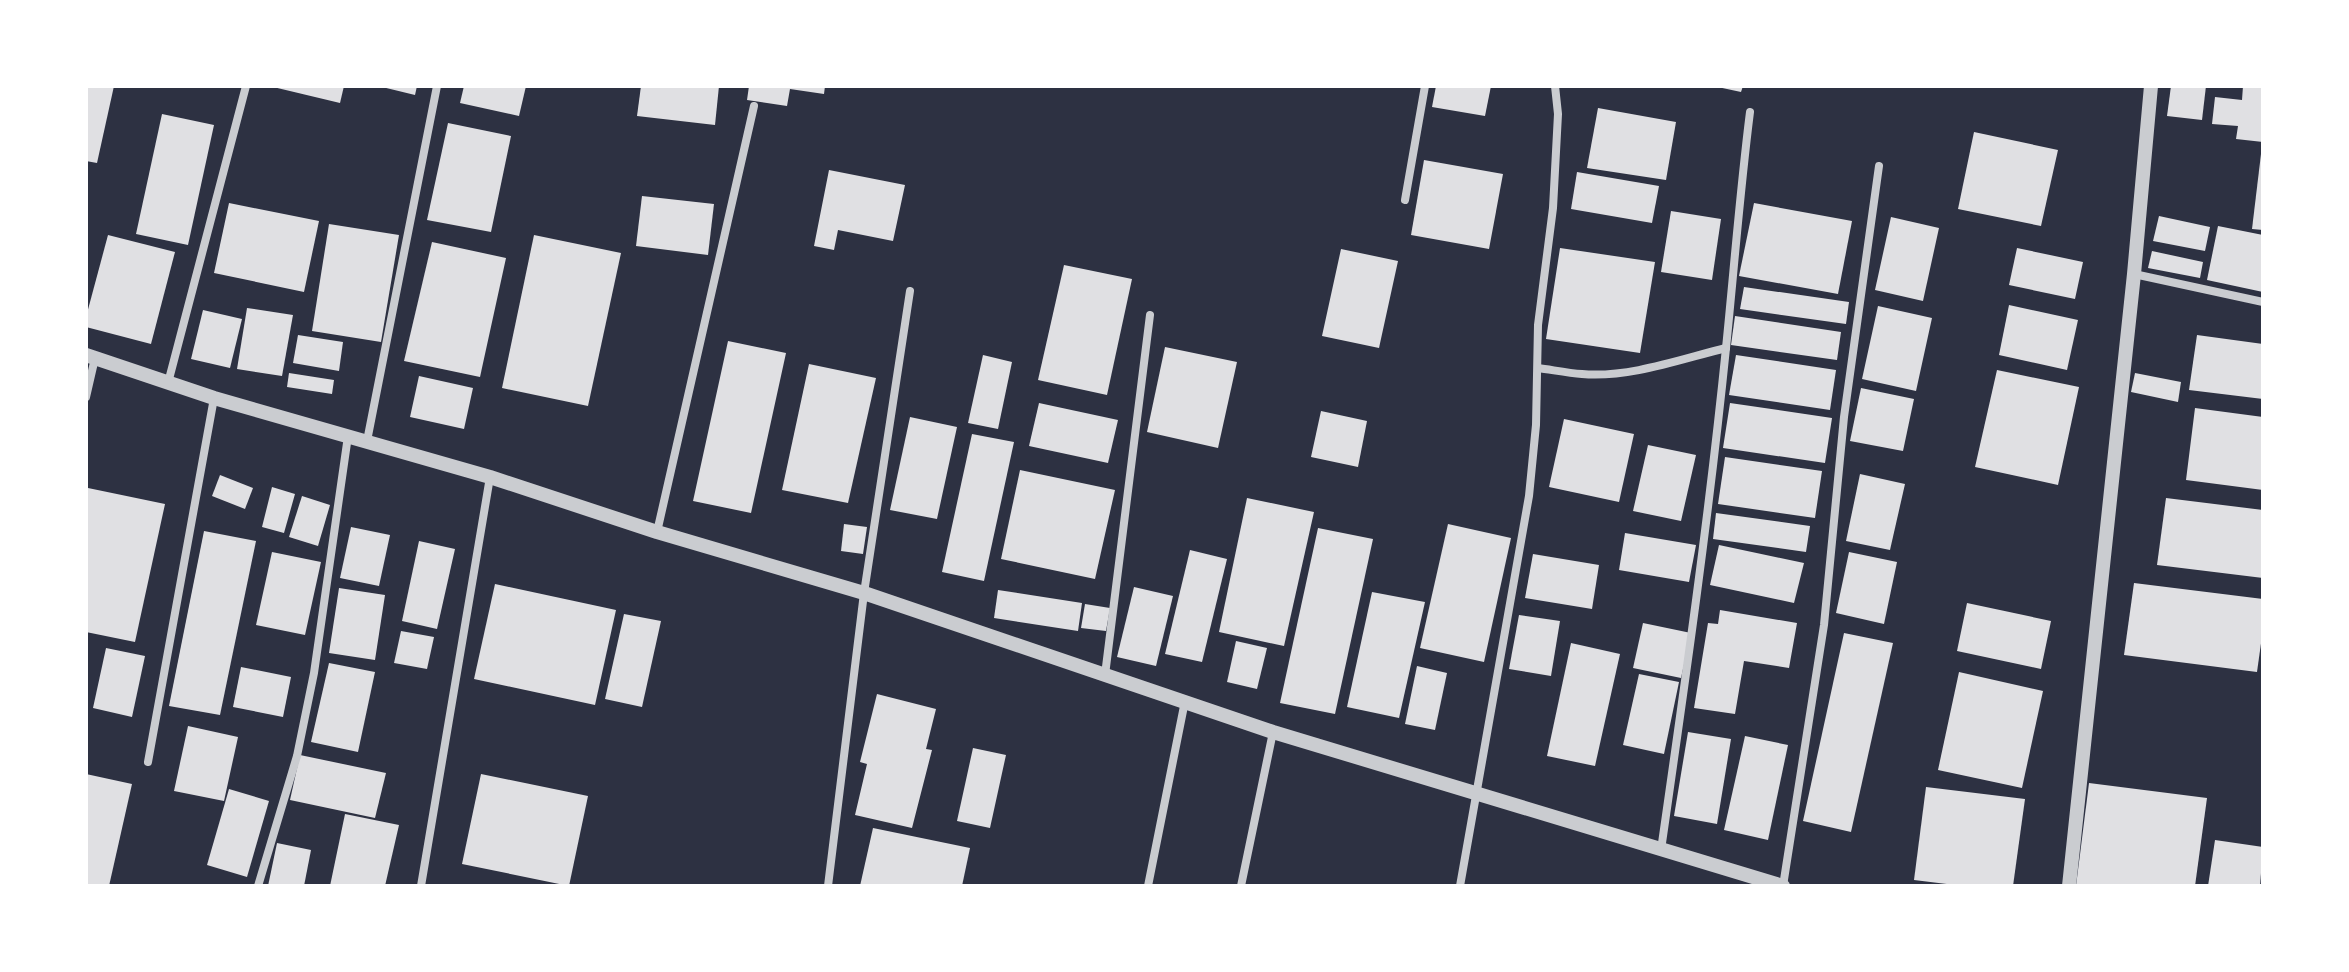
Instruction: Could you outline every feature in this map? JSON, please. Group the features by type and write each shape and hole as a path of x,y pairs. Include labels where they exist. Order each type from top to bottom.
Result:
{"street":[{"path":"168,383 246,86"},
{"path":"367,441 437,86"},
{"path":"1405,200 1425,86"},
{"path":"1460,886 1529,496 1538,325 1553,208 1558,114 1555,86"},
{"path":"2069,886 2151,86"},
{"path":"657,532 754,106"},
{"path":"1661,851 1697,599 1750,112"},
{"path":"86,397 90,356 214,398 490,477 657,532 864,593 1273,732 1783,886 1824,625 1844,417 1879,166"},
{"path":"2134,274 2263,302"},
{"path":"828,886 864,593 910,291"},
{"path":"1105,676 1150,315"},
{"path":"1538,368 1584,374 1608,373 1645,368 1726,348"},
{"path":"148,762 214,398"},
{"path":"258,886 297,756 314,673 348,436"},
{"path":"421,886 490,477"},
{"path":"1148,886 1185,701"},
{"path":"1241,886 1273,732"}],"building":[{"path":"86,86 114,86 97,163 86,161"},
{"path":"269,86 344,86 340,103"},
{"path":"378,86 417,86 415,95"},
{"path":"464,86 526,86 519,116 460,103"},
{"path":"641,86 719,86 715,125 637,116"},
{"path":"749,86 825,86 824,94 790,89 787,106 747,100"},
{"path":"1436,86 1491,86 1485,116 1432,107"},
{"path":"1713,86 1743,86 1741,92"},
{"path":"2171,86 2206,86 2202,120 2167,116"},
{"path":"2243,86 2263,86 2263,142 2236,139 2238,126 2212,124 2215,97 2242,100"},
{"path":"1598,108 1676,122 1666,180 1587,168"},
{"path":"162,114 214,125 188,245 136,234"},
{"path":"448,123 511,136 491,232 427,220"},
{"path":"1974,132 2058,150 2041,226 1958,209"},
{"path":"2263,154 2263,230 2252,229"},
{"path":"1424,160 1503,174 1489,249 1411,235"},
{"path":"829,170 905,185 893,241 838,230 834,250 814,246"},
{"path":"1577,172 1659,186 1652,223 1571,209"},
{"path":"642,196 714,204 708,255 636,246"},
{"path":"229,203 319,221 304,292 214,273"},
{"path":"1754,203 1852,221 1838,294 1739,276"},
{"path":"1671,211 1721,219 1712,280 1661,272"},
{"path":"2159,216 2210,227 2205,251 2153,241"},
{"path":"1891,217 1939,228 1923,301 1875,290"},
{"path":"329,224 399,235 381,342 312,331"},
{"path":"2218,226 2263,235 2263,292 2207,280"},
{"path":"108,235 175,252 151,344 86,327"},
{"path":"534,235 621,253 588,406 502,388"},
{"path":"432,242 506,258 480,377 404,361"},
{"path":"1560,248 1655,262 1640,353 1546,339"},
{"path":"2017,248 2083,262 2075,299 2009,285"},
{"path":"1341,249 1398,261 1379,348 1322,336"},
{"path":"2152,251 2203,262 2200,278 2148,268"},
{"path":"1064,265 1132,279 1107,395 1038,380"},
{"path":"1744,287 1849,302 1846,324 1740,309"},
{"path":"2009,305 2078,320 2067,370 1999,355"},
{"path":"1878,306 1932,318 1916,391 1862,379"},
{"path":"247,308 293,315 282,376 237,369"},
{"path":"203,310 242,319 230,368 191,359"},
{"path":"1735,316 1841,332 1837,360 1731,345"},
{"path":"298,335 343,342 339,371 293,363"},
{"path":"2197,335 2263,344 2263,399 2189,390"},
{"path":"728,341 786,353 751,513 693,501"},
{"path":"1165,347 1237,362 1218,448 1147,432"},
{"path":"983,355 1012,362 998,429 968,423"},
{"path":"1736,355 1836,370 1830,410 1729,395"},
{"path":"809,364 876,378 848,503 782,490"},
{"path":"1997,370 2079,387 2058,485 1975,467"},
{"path":"289,373 334,380 332,394 287,387"},
{"path":"2135,373 2181,382 2178,402 2131,392"},
{"path":"419,376 473,388 464,429 410,417"},
{"path":"1861,388 1914,399 1903,451 1850,441"},
{"path":"1039,403 1118,420 1108,463 1029,446"},
{"path":"1730,403 1832,418 1825,463 1723,448"},
{"path":"2195,408 2263,417 2263,490 2186,480"},
{"path":"1321,411 1367,421 1358,467 1311,457"},
{"path":"910,417 957,427 937,519 890,510"},
{"path":"1564,419 1634,434 1619,502 1549,487"},
{"path":"972,434 1014,442 984,581 942,572"},
{"path":"1648,445 1696,455 1681,521 1633,511"},
{"path":"1725,457 1822,471 1815,518 1718,504"},
{"path":"1020,470 1115,490 1095,579 1001,559"},
{"path":"1860,474 1905,484 1890,550 1846,541"},
{"path":"220,475 253,488 245,509 212,496"},
{"path":"272,487 295,494 284,533 262,527"},
{"path":"88,488 165,504 135,642 86,632"},
{"path":"302,496 330,505 318,546 289,537"},
{"path":"1247,498 1314,512 1284,646 1219,632"},
{"path":"2166,498 2263,510 2263,578 2157,565"},
{"path":"1716,513 1810,526 1806,552 1713,539"},
{"path":"844,524 867,527 863,554 841,551"},
{"path":"1448,524 1511,538 1484,662 1420,648"},
{"path":"351,527 390,535 379,586 340,578"},
{"path":"1318,528 1373,539 1335,714 1280,703"},
{"path":"204,531 256,541 220,715 169,706"},
{"path":"1625,533 1696,545 1689,582 1619,570"},
{"path":"419,541 455,549 437,629 402,621"},
{"path":"1719,545 1804,563 1794,603 1710,585"},
{"path":"1190,550 1227,559 1202,662 1165,654"},
{"path":"272,552 321,562 305,635 256,625"},
{"path":"1849,552 1897,562 1884,624 1836,613"},
{"path":"1533,554 1599,565 1592,609 1525,598"},
{"path":"2134,583 2263,599 2263,629 2257,672 2124,655"},
{"path":"495,584 616,610 595,705 474,679"},
{"path":"1134,587 1173,596 1156,666 1117,657"},
{"path":"339,588 385,595 375,660 329,653"},
{"path":"998,590 1082,603 1078,631 994,618"},
{"path":"1372,592 1425,602 1399,718 1347,707"},
{"path":"1967,603 2051,621 2041,669 1957,651"},
{"path":"1085,604 1110,608 1106,631 1081,628"},
{"path":"1720,610 1797,623 1789,668 1744,661 1735,714 1694,708 1708,623 1718,624"},
{"path":"624,614 661,621 642,707 605,699"},
{"path":"1519,615 1560,621 1551,676 1509,669"},
{"path":"1643,623 1691,633 1681,678 1633,668"},
{"path":"401,631 434,637 427,669 394,663"},
{"path":"1844,633 1893,643 1851,832 1803,821"},
{"path":"1236,641 1267,648 1257,689 1227,682"},
{"path":"1571,643 1620,654 1595,766 1547,756"},
{"path":"106,648 145,656 132,717 93,708"},
{"path":"329,663 375,672 358,752 311,742"},
{"path":"1417,666 1447,673 1435,730 1405,724"},
{"path":"241,667 291,677 283,717 233,707"},
{"path":"1959,672 2043,691 2022,788 1938,770"},
{"path":"1639,674 1679,682 1664,754 1623,745"},
{"path":"877,694 936,709 926,749 932,750 912,828 855,815 867,764 860,762"},
{"path":"188,726 238,737 224,801 174,791"},
{"path":"1688,732 1731,739 1717,824 1674,816"},
{"path":"1745,736 1788,745 1768,840 1724,830"},
{"path":"973,748 1006,755 990,828 957,821"},
{"path":"300,755 386,773 375,818 290,800"},
{"path":"86,774 132,784 109,886 86,886"},
{"path":"481,774 588,796 569,886 462,864"},
{"path":"2089,783 2207,798 2195,886 2076,886"},
{"path":"1926,787 2025,799 2013,886 1963,886 1914,880"},
{"path":"229,789 269,801 247,877 207,865"},
{"path":"345,814 399,825 385,886 330,886"},
{"path":"873,828 970,848 962,886 860,886"},
{"path":"2215,840 2263,847 2260,886 2208,886"},
{"path":"277,843 311,850 304,886 268,886"}]}
